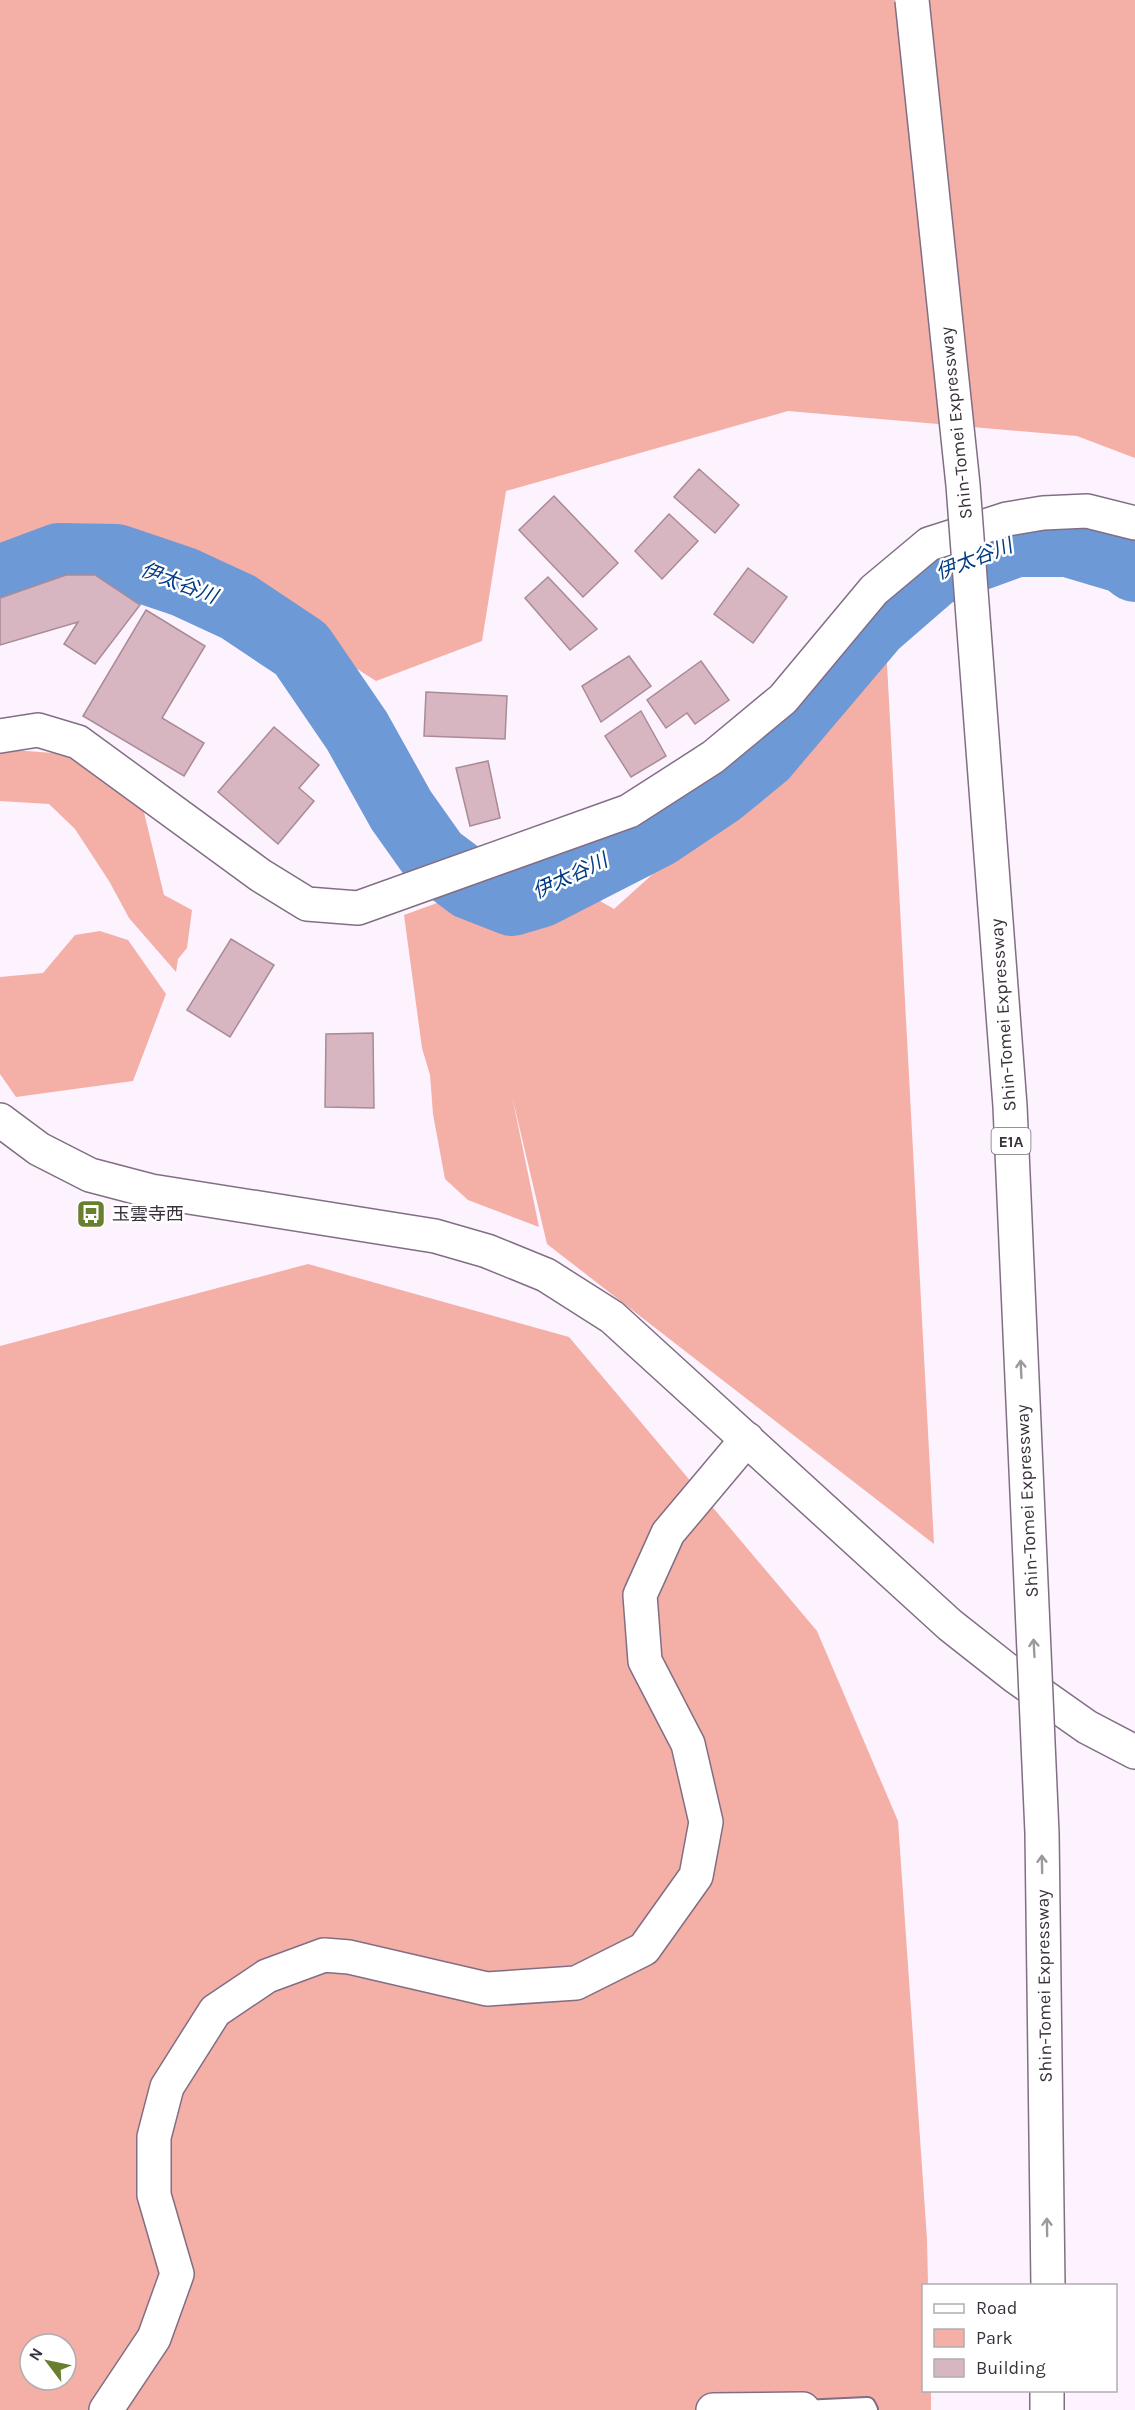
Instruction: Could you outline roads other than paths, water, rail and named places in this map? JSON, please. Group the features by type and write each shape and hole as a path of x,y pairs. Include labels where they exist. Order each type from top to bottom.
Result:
{"main road":[{"name":"Shin-Tomei Expressway","path":"912,0 963,484 1010,1106 1042,1833 1048,2284"},
{"path":"0,736 38,730 78,742 260,875 307,904 358,908 629,811 713,757 783,699 874,590 929,544 1007,519 1043,513 1087,511 1135,523"},
{"path":"0,1120 39,1149 90,1175 151,1191 435,1236 487,1251 546,1275 612,1317 950,1625 1016,1677 1078,1721 1135,1752"},
{"path":"106,2410 154,2338 177,2274 154,2195 154,2137 167,2087 215,2011 267,1976 324,1955 349,1958 487,1989 576,1983 644,1949 696,1876 706,1822 688,1744 645,1661 640,1595 668,1533 747,1439"},
{"path":"1047,2392 1047,2410"},
{"path":"713,2410 803,2409"}],"lane":[{"path":"803,2409 867,2406 868,2410"}],"waterway":[{"name":"伊太谷川","path":"0,580 59,558 116,559 184,582 238,607 301,649 357,731 401,810 435,858 471,885 512,901 539,893 658,832 719,791 763,755 874,624 934,572 1016,542 1068,542 1125,559 1135,567"}],"place":[{"name":"玉雲寺西","path":"91,1214"}]}
